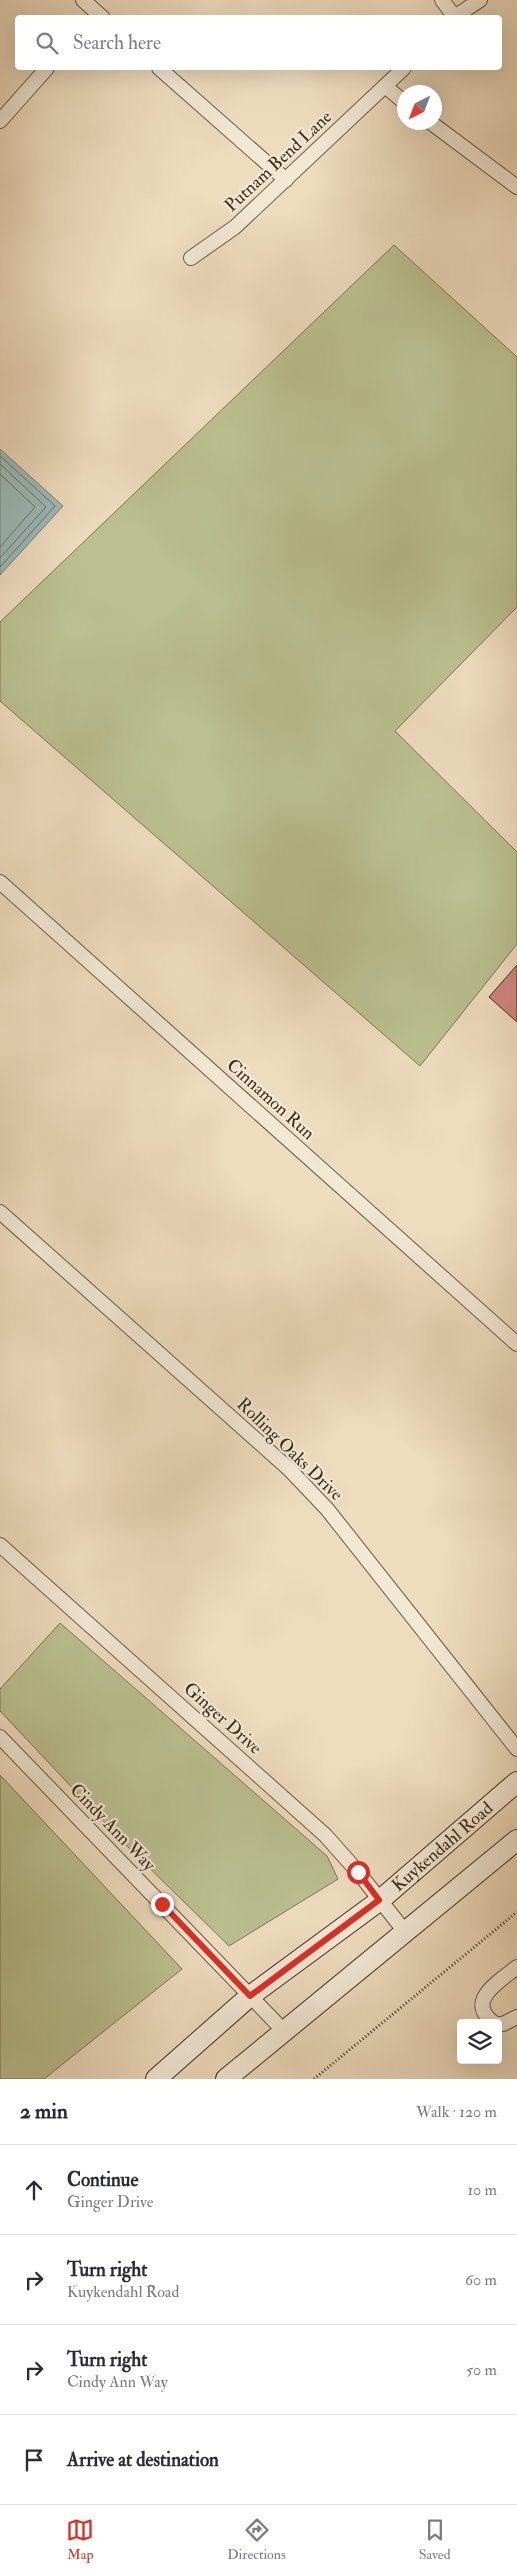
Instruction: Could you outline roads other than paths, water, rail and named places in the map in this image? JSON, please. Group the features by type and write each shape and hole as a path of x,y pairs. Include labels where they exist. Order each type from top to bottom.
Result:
{"main road":[{"name":"Kuykendahl Road","path":"156,2079 250,1996 379,1900 517,1782"},
{"path":"226,2079 283,2030 406,1933 517,1840"}],"street":[{"path":"83,0 96,15"},
{"path":"442,0 453,15"},
{"path":"457,15 480,0"},
{"path":"0,121 45,70"},
{"path":"161,70 286,180"},
{"name":"Putnam Bend Lane","path":"191,258 235,227 402,70"},
{"path":"385,86 397,96"},
{"path":"441,130 517,187"},
{"name":"Cinnamon Run","path":"0,882 517,1344"},
{"name":"Rolling Oaks Drive","path":"0,1212 289,1469 328,1509 517,1749"},
{"name":"Ginger Drive","path":"0,1546 325,1835 358,1872 406,1933"},
{"name":"Cindy Ann Way","path":"0,1737 283,2030"},
{"path":"489,2019 482,2007 483,1999 488,1991 517,1967"},
{"path":"502,2024 517,2017"}],"water":[{"path":"0,449 63,506 0,575"}]}
